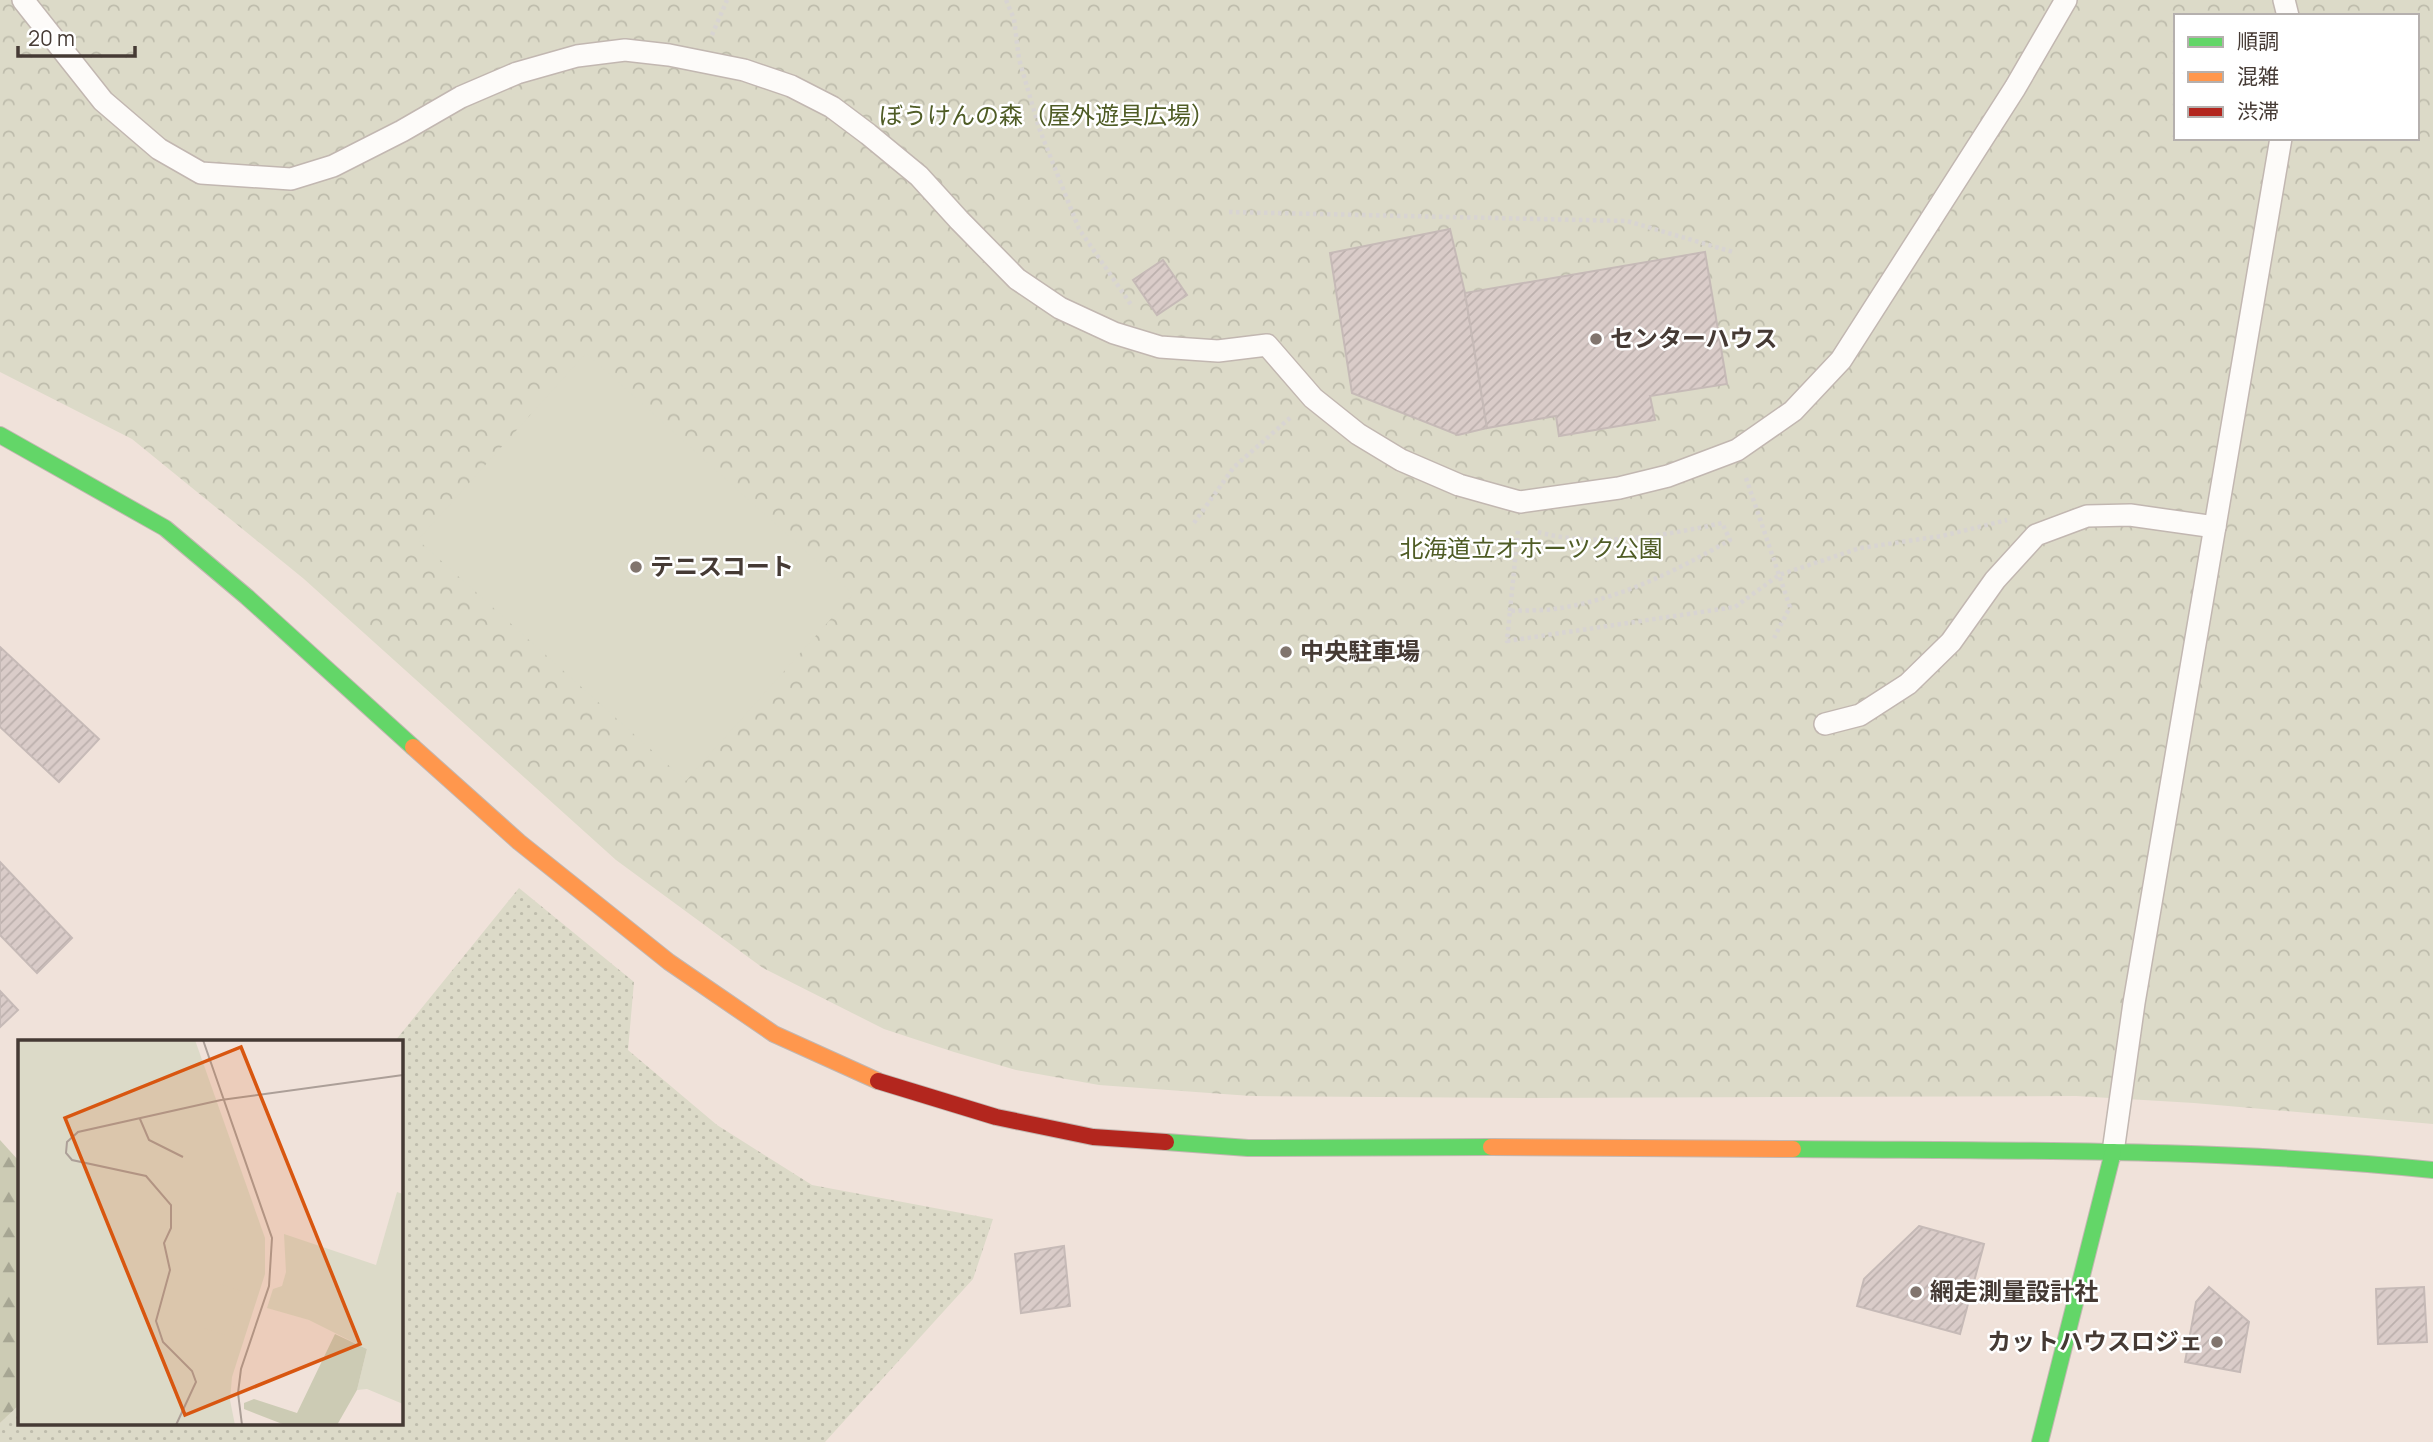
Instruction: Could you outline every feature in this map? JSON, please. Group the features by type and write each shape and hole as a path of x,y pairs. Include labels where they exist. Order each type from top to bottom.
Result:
{"street":[{"path":"0,435 165,528 247,597 519,842 669,962 774,1034 880,1082 996,1117 1093,1136 1248,1148 1508,1147 2113,1152 2348,1161 2433,1170"},
{"path":"2040,1442 2113,1152"}],"lane":[{"path":"23,0 103,101 159,149 201,173 291,179 333,166 461,97 517,73 577,56 625,50 669,54 744,70 791,86 832,107 868,134 919,176 1017,279 1060,308 1114,333 1160,347 1218,351 1267,345 1313,398 1358,435 1401,460 1459,485 1520,502 1619,488 1668,476 1737,450 1793,411 1841,360 2015,88 2066,0"},
{"path":"2113,1152 2134,1003 2281,140"},
{"path":"1825,724 1860,715 1908,684 1951,642 1995,580 2036,535 2087,516 2130,515 2215,527"}],"path":[{"path":"1006,0 1014,19 1019,59 1039,128 1079,229 1160,347"},
{"path":"1229,212 1627,221 1732,252"},
{"path":"1194,523 1234,467 1313,398"},
{"path":"1737,450 1790,607 1774,638"},
{"path":"1510,611 1553,610 1624,593 1679,569 1730,540 1722,523 1682,532 1612,540 1559,538 1518,527 1507,641 1735,607 1779,575 1860,548 1942,536 2015,517"}],"green space":[{"name":"北海道立オホーツク公園","path":"0,0 2433,0 2433,1124 2194,1103 2076,1096 1251,1096 1099,1085 1016,1070 954,1052 884,1029 763,968 616,860 304,579 132,439 0,372"},
{"name":"テニスコート","path":"586,353 853,594 686,781 418,540"},
{"path":"519,888 634,982 628,1050 717,1125 812,1185 993,1219 973,1279 825,1442 0,1442 0,1423 18,1406 18,1424 402,1424 402,1040 396,1040"},
{"path":"0,1140 18,1160 18,1406 0,1423"}],"building":[{"path":"1450,229 1465,293 1487,428 1458,435 1352,393 1330,253"},
{"name":"センターハウス","path":"1705,252 1727,384 1650,396 1655,420 1559,436 1556,416 1487,428 1465,293"},
{"path":"1163,260 1187,295 1157,315 1133,280"},
{"path":"0,647 99,739 59,782 0,727"},
{"path":"0,862 72,938 37,973 0,935"},
{"path":"0,991 18,1010 0,1027"},
{"name":"網走測量設計社","path":"1919,1226 1984,1244 1960,1334 1857,1306 1864,1279"},
{"path":"1064,1246 1070,1306 1021,1313 1015,1254"},
{"name":"カットハウスロジェ","path":"2209,1287 2249,1322 2240,1372 2185,1362 2196,1302"},
{"path":"2424,1287 2427,1342 2378,1344 2376,1289"}],"traffic: fast":[{"path":"0,435 165,528 247,597 413,747"},
{"path":"1166,1142 1248,1148 1491,1147"},
{"path":"1793,1149 2193,1154 2433,1170"},
{"path":"2040,1442 2113,1152"}],"traffic: slow":[{"path":"413,747 519,842 669,962 774,1034 878,1081"},
{"path":"1491,1147 1793,1149"}],"traffic: jam":[{"path":"878,1081 996,1117 1093,1137 1166,1142"}],"place":[{"name":"センターハウス","path":"1596,339"},
{"name":"テニスコート","path":"636,567"},
{"name":"中央駐車場","path":"1286,652"},
{"name":"網走測量設計社","path":"1916,1292"},
{"name":"カットハウスロジェ","path":"2217,1342"}],"park label":[{"name":"ぼうけんの森（屋外遊具広場）","path":"1047,116"}]}
